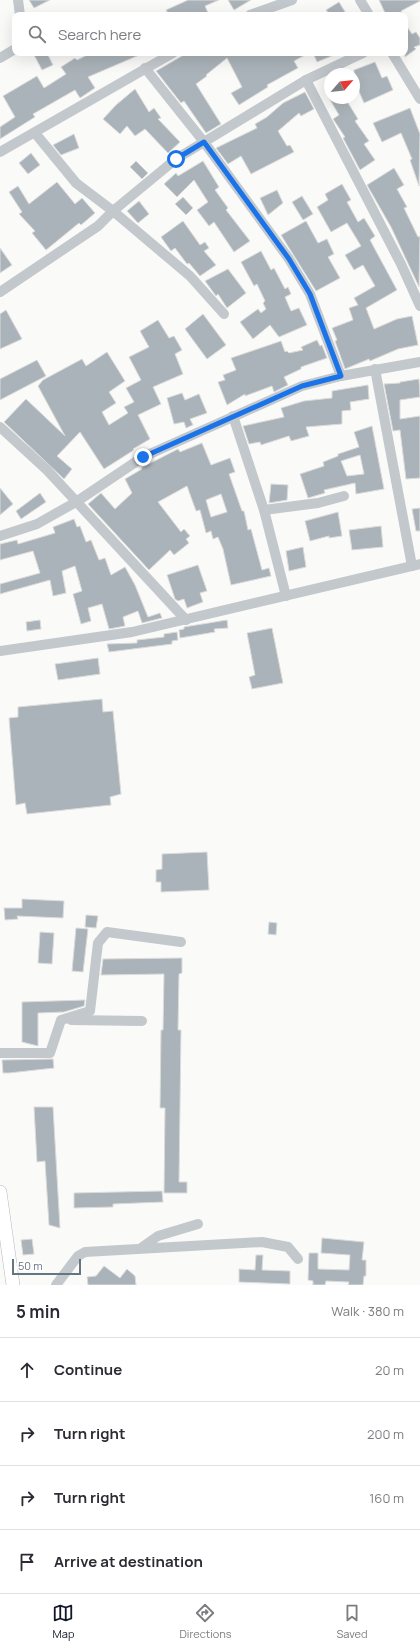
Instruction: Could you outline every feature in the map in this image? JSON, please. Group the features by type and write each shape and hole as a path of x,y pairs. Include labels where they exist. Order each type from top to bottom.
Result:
{"main road":[{"path":"0,1192 13,1285"}],"street":[{"path":"18,0 20,12"},
{"path":"258,12 292,0"},
{"path":"360,0 367,12"},
{"path":"0,58 12,52"},
{"path":"0,152 167,56"},
{"path":"0,292 98,226 113,211 176,159 306,80 357,56"},
{"path":"394,56 420,99"},
{"path":"145,68 204,142 289,259 310,294 341,376"},
{"path":"306,80 402,264 420,306"},
{"path":"35,133 76,182 190,276 224,314"},
{"path":"0,536 37,524 76,502 143,457 302,386 375,369 420,362"},
{"path":"0,651 132,632 416,565 375,369"},
{"path":"233,416 264,510 286,596"},
{"path":"0,427 47,470 186,620"},
{"path":"264,510 318,503 344,496"},
{"path":"61,1020 90,1011 98,943 107,932 181,942"},
{"path":"61,1020 142,1021"},
{"path":"0,1053 50,1052 61,1020"},
{"path":"141,1248 158,1236 198,1224"},
{"path":"56,1285 78,1256 85,1252 262,1242 288,1247 298,1259"}],"building":[{"path":"29,0 50,0 34,8"},
{"path":"188,0 219,0 205,6 208,12 167,12 166,10"},
{"path":"228,0 251,0 234,10"},
{"path":"379,0 420,0 401,11 402,12 385,12"},
{"path":"339,2 345,12 328,12 326,10"},
{"path":"408,28 412,34 416,32 420,38 420,45 414,47 416,49 408,55"},
{"path":"35,56 48,56 53,65 42,70"},
{"path":"85,56 137,56 88,77 95,88 80,98 75,90 33,114 35,117 0,139 0,127 15,117 3,96 37,76 44,88 66,74 61,67 75,58 77,60"},
{"path":"182,56 303,56 294,61 298,68 267,85 268,87 239,105 231,93 242,87 227,58 196,84 221,124 206,133 184,101 181,103 156,71"},
{"path":"314,56 332,56 317,62"},
{"path":"375,62 382,78 387,76 393,90 364,103 360,94 359,68"},
{"path":"135,89 149,112 154,108 161,118 158,119 180,142 168,153 145,129 135,136 127,126 120,134 103,119 116,105"},
{"path":"305,92 314,109 301,116 299,113 278,131 287,146 290,145 294,152 251,174 241,156 228,164 216,148 257,128 255,124 267,117 283,103"},
{"path":"333,104 349,104 358,119 355,121 369,141 364,144 375,160 360,170 343,138 345,137 333,119 339,115"},
{"path":"410,108 420,134 419,186 410,160 412,159 401,133 382,142 373,123"},
{"path":"74,134 79,148 61,155 53,145"},
{"path":"31,153 40,165 28,174 19,163"},
{"path":"136,161 148,173 142,179 130,167"},
{"path":"203,161 219,187 215,190 228,208 226,210 250,241 234,252 214,222 209,226 197,210 208,202 194,180 177,197 164,184 176,173 178,176"},
{"path":"394,168 404,185 397,189 407,207 404,208 418,237 420,236 419,287 391,227 367,185"},
{"path":"57,182 75,204 82,198 95,213 81,225 79,223 46,250 32,233 35,231 19,214 22,212 9,192 18,186 29,204"},
{"path":"342,184 351,200 347,202 358,222 364,218 375,236 370,240 397,290 366,308 374,329 397,319 412,316 418,345 398,349 370,361 369,359 345,369 332,328 353,320 349,308 358,305 354,298 375,286 363,265 354,270 345,255 361,246 347,223 331,232 317,207 328,200 325,194"},
{"path":"277,190 283,203 268,215 260,198"},
{"path":"302,196 313,214 303,220 292,202"},
{"path":"183,197 193,208 186,215 175,204"},
{"path":"139,201 149,214 138,223 127,211"},
{"path":"183,221 200,245 205,242 209,248 204,251 216,265 200,276 189,263 187,264 175,248 171,251 161,237"},
{"path":"306,221 318,243 327,239 334,254 328,257 340,278 316,291 281,235"},
{"path":"0,248 12,265 0,273"},
{"path":"261,251 271,270 274,268 285,289 288,287 291,294 285,297 291,311 299,308 307,325 279,337 270,325 253,339 240,322 258,309 261,313 266,309 263,303 265,301 257,284 254,286 241,262"},
{"path":"228,269 246,293 227,308 218,294 216,296 205,281"},
{"path":"6,310 22,339 0,349 0,314"},
{"path":"203,314 226,345 207,359 185,329"},
{"path":"158,320 169,338 174,336 182,350 175,354 183,374 153,387 161,404 138,415 150,439 133,449 134,450 104,469 80,432 57,456 72,469 64,479 4,422 26,399 65,436 38,386 43,380 82,359 86,366 107,352 125,381 109,392 116,403 102,412 109,425 128,413 124,407 134,402 126,388 141,380 129,357 149,347 140,331"},
{"path":"317,340 320,346 322,345 327,358 301,367 301,369 284,377 288,385 274,392 272,386 245,396 245,394 227,405 218,382 225,380 223,375 236,370 231,358 281,341 285,352 287,351 289,353 303,350 301,347"},
{"path":"37,360 46,376 0,400 0,379"},
{"path":"419,379 420,397 400,400 400,419 420,416 420,478 406,479 400,430 393,431 384,384 400,383"},
{"path":"368,385 369,399 350,402 351,410 342,411 342,424 306,427 309,436 291,441 289,436 261,445 260,442 249,444 243,426 284,417 281,408 304,401 332,398 332,391"},
{"path":"182,393 185,400 199,394 207,413 190,419 193,425 186,428 184,422 174,424 167,398"},
{"path":"372,426 384,489 356,494 355,483 324,490 325,493 308,498 300,474 324,466 323,462 338,456 338,454 359,447 354,432","holes":["360,455 364,474 347,476 341,461"]},
{"path":"202,443 211,465 230,458 235,472 229,474 242,511 244,511 248,530 251,529 262,570 269,568 271,576 231,585 223,549 218,537 213,539 211,531 206,533 200,510 196,511 187,486 158,502 181,532 184,529 190,536 186,539 189,543 174,555 170,550 149,570 88,504 101,493 115,509 132,493 125,479 142,469 141,468 178,449 180,452","holes":["221,494 227,512 211,517 206,500"]},
{"path":"271,484 288,485 287,500 269,503"},
{"path":"0,488 13,504 0,515"},
{"path":"40,493 46,502 21,519 16,511"},
{"path":"420,508 420,531 416,531 412,509"},
{"path":"338,512 342,536 329,538 329,536 310,541 305,521"},
{"path":"74,519 77,527 80,526 86,542 91,540 99,560 105,558 111,575 125,567 135,585 148,617 160,613 162,618 142,623 138,611 123,617 125,626 109,629 102,604 88,608 91,621 81,624 73,594 82,591 75,566 62,571 66,593 53,596 50,580 0,594 0,584 40,573 33,551 0,560 0,544 17,540 18,544 55,533 53,527"},
{"path":"381,526 383,547 352,550 349,530"},
{"path":"303,547 306,567 289,571 286,551"},
{"path":"198,565 207,591 200,593 203,602 187,608 184,599 178,601 175,599 167,575"},
{"path":"40,620 41,629 27,631 26,622"},
{"path":"227,620 228,628 214,629 215,632 180,638 179,630 184,629 184,627"},
{"path":"272,628 283,683 252,689 249,677 255,675 247,633"},
{"path":"177,632 178,640 172,641 172,644 109,652 107,644 137,643 137,640 164,637 164,634"},
{"path":"98,658 100,674 58,680 55,664"},
{"path":"102,699 103,712 113,711 121,794 110,797 111,805 27,814 25,803 16,805 9,718 18,717 18,707"},
{"path":"207,852 209,890 161,892 161,882 156,882 156,870 162,869 162,854"},
{"path":"22,899 64,901 63,918 17,916 18,919 5,920 4,908 22,908"},
{"path":"86,915 98,916 96,928 85,927"},
{"path":"269,922 277,923 276,935 268,934"},
{"path":"76,928 88,929 83,972 72,971"},
{"path":"40,932 54,933 52,964 38,963"},
{"path":"182,958 182,973 179,974 178,1030 181,1030 179,1182 187,1182 187,1193 164,1193 165,1108 160,1108 161,1030 163,1030 164,974 101,975 103,959"},
{"path":"85,1000 84,1006 64,1012 38,1013 38,1046 22,1042 22,1002"},
{"path":"53,1059 54,1068 3,1073 2,1060"},
{"path":"34,1107 53,1107 60,1228 49,1225 45,1161 37,1162"},
{"path":"162,1191 163,1202 113,1204 113,1207 74,1208 74,1193"},
{"path":"322,1238 364,1242 362,1260 366,1260 366,1276 364,1276 363,1285 348,1285 349,1282 326,1281 325,1285 313,1285 313,1281 308,1280 309,1253 318,1253 318,1269 349,1270 350,1255 321,1253"},
{"path":"32,1239 34,1254 23,1255 21,1240"},
{"path":"256,1255 263,1255 262,1270 290,1271 290,1284 239,1282 239,1269 255,1270"},
{"path":"104,1266 120,1278 127,1269 135,1276 136,1285 88,1285 87,1277 96,1276"}],"route":[{"path":"143,457 302,386 341,376 310,294 289,259 204,142 176,159"}]}
